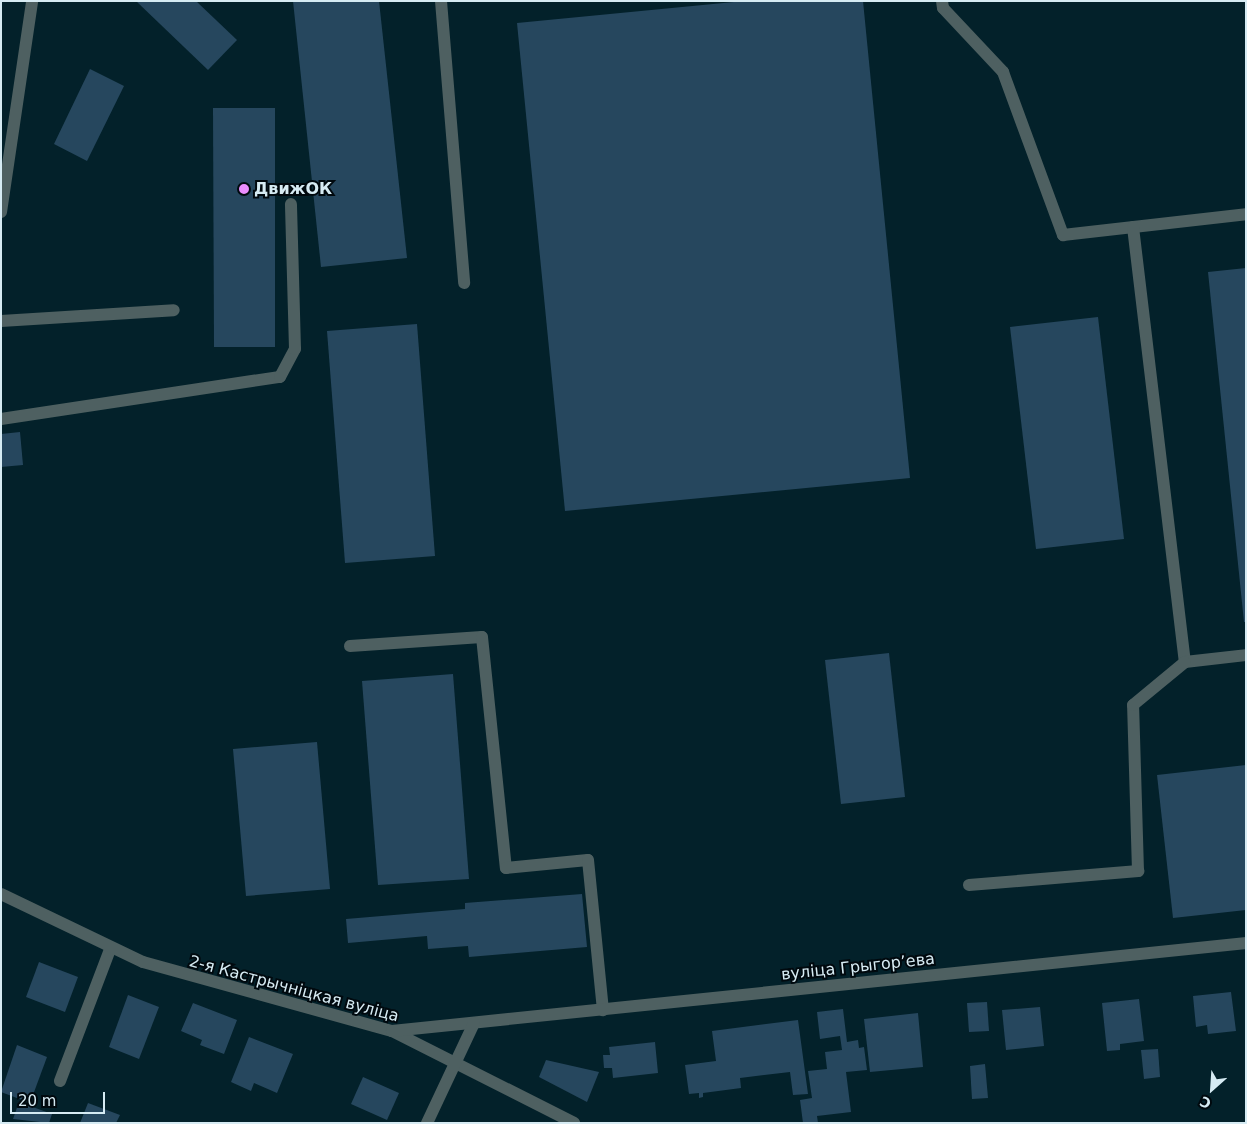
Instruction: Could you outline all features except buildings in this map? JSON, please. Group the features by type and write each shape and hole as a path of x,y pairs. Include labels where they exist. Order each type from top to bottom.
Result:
{"street":[{"path":"1,212 32,1"},
{"path":"441,1 464,283"},
{"path":"942,1 943,8 1003,72 1063,235 1246,214"},
{"path":"1,419 280,377 295,349 291,204"},
{"path":"1133,227 1185,662"},
{"path":"1,321 174,310"},
{"path":"350,646 482,637 506,868 588,860 603,1010"},
{"path":"969,886 1138,871 1133,705 1185,662 1246,656"},
{"name":"2-я Кастрычніцкая вуліца","path":"1,894 111,947 184,975 392,1031 574,1123"},
{"name":"вуліца Грыгорʼева","path":"392,1031 1246,943"},
{"path":"60,1081 111,947"},
{"path":"427,1123 454,1062 474,1023"}],"place":[{"name":"ДвижОК","path":"244,189"}]}
